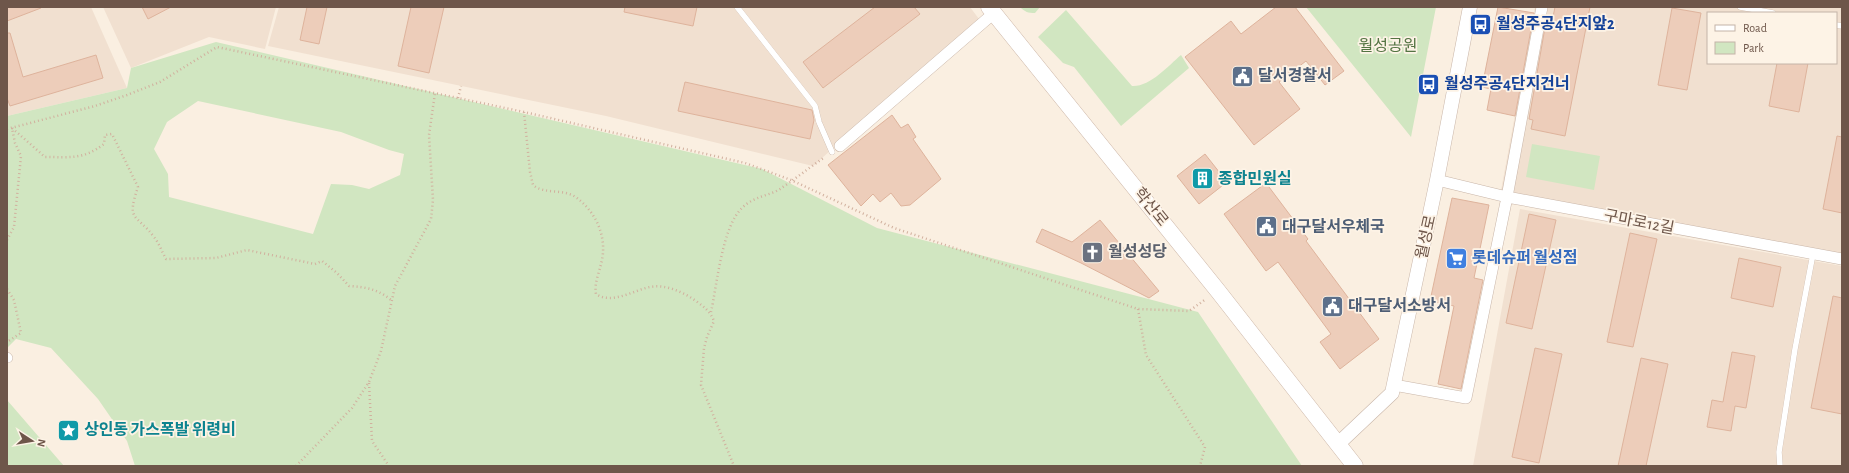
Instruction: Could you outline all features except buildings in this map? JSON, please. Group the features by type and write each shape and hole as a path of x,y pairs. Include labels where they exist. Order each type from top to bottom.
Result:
{"main road":[{"name":"학산로","path":"991,10 1017,40 1218,291 1355,466"}],"street":[{"name":"월성로","path":"1338,444 1392,393 1438,180 1470,7"},
{"path":"1394,384 1466,398 1507,197 1542,7"},
{"path":"836,149 991,10"},
{"name":"구마로12길","path":"1438,180 1507,197 1842,259"}],"lane":[{"path":"737,7 816,106 819,122 836,149"},
{"path":"1740,7 1768,12"},
{"path":"1780,466 1780,452 1795,349 1813,254"}],"path":[{"path":"7,129 95,106 127,95 160,82 217,47 524,112 745,163 791,180 894,228 1138,309 1189,310 1218,291"},
{"path":"458,98 461,86"},
{"path":"296,466 352,408 369,382 380,351 390,300 401,274 432,220 433,200 429,135 435,93"},
{"path":"524,112 530,172 533,185 541,190 566,193 576,197 589,211 599,227 604,251 596,285 596,294 614,298 649,287 665,288 683,293 711,312"},
{"path":"7,240 14,227 21,156 15,143 12,128"},
{"path":"12,128 45,157 76,157 92,153 104,144 105,135 112,134 138,187 132,206 136,220 154,237 166,259 216,258 247,250 315,264 322,260 337,272 349,286 365,287 383,293 390,300"},
{"path":"734,466 701,385 704,348 714,321 711,312 727,235 736,215 742,207 763,195 779,190 836,149"},
{"path":"7,289 14,300 21,333 7,342"},
{"path":"1138,309 1146,355 1205,447 1200,466"},
{"path":"369,382 372,441 389,466"}],"shaded area":[{"path":"7,7 91,7 127,88 7,116"},
{"path":"103,7 276,7 265,49 209,37 131,68"},
{"path":"279,7 970,7 979,19 813,166 606,116 268,46"},
{"path":"1535,7 1842,7 1842,259 1500,196"},
{"path":"1520,209 1842,266 1842,466 1473,466"}],"green space":[{"path":"1020,7 1040,7 1035,13 1030,13"},
{"name":"월성공원","path":"1306,7 1436,7 1411,137"},
{"path":"1066,10 1132,86 1152,80 1181,55 1189,68 1121,126 1074,67 1063,63 1038,37"},
{"path":"216,42 762,169 877,228 1198,312 1302,466 135,466 127,441 98,399 51,348 16,339 7,348 7,116 127,88 131,68","holes":["198,101 341,132 404,154 400,175 369,189 352,185 331,184 313,234 169,197 168,174 154,149 167,122"]},
{"path":"1532,144 1600,156 1594,190 1526,177"},
{"path":"7,400 64,466 7,466"}],"place":[{"name":"월성주공4단지앞2","path":"1480,24"},
{"name":"달서경찰서","path":"1243,76"},
{"name":"월성주공4단지건너","path":"1429,84"},
{"name":"종합민원실","path":"1202,179"},
{"name":"대구달서우체국","path":"1266,227"},
{"name":"월성성당","path":"1093,252"},
{"name":"롯데슈퍼 월성점","path":"1457,258"},
{"name":"대구달서소방서","path":"1332,306"},
{"name":"상인동 가스폭발 위령비","path":"68,430"}]}
